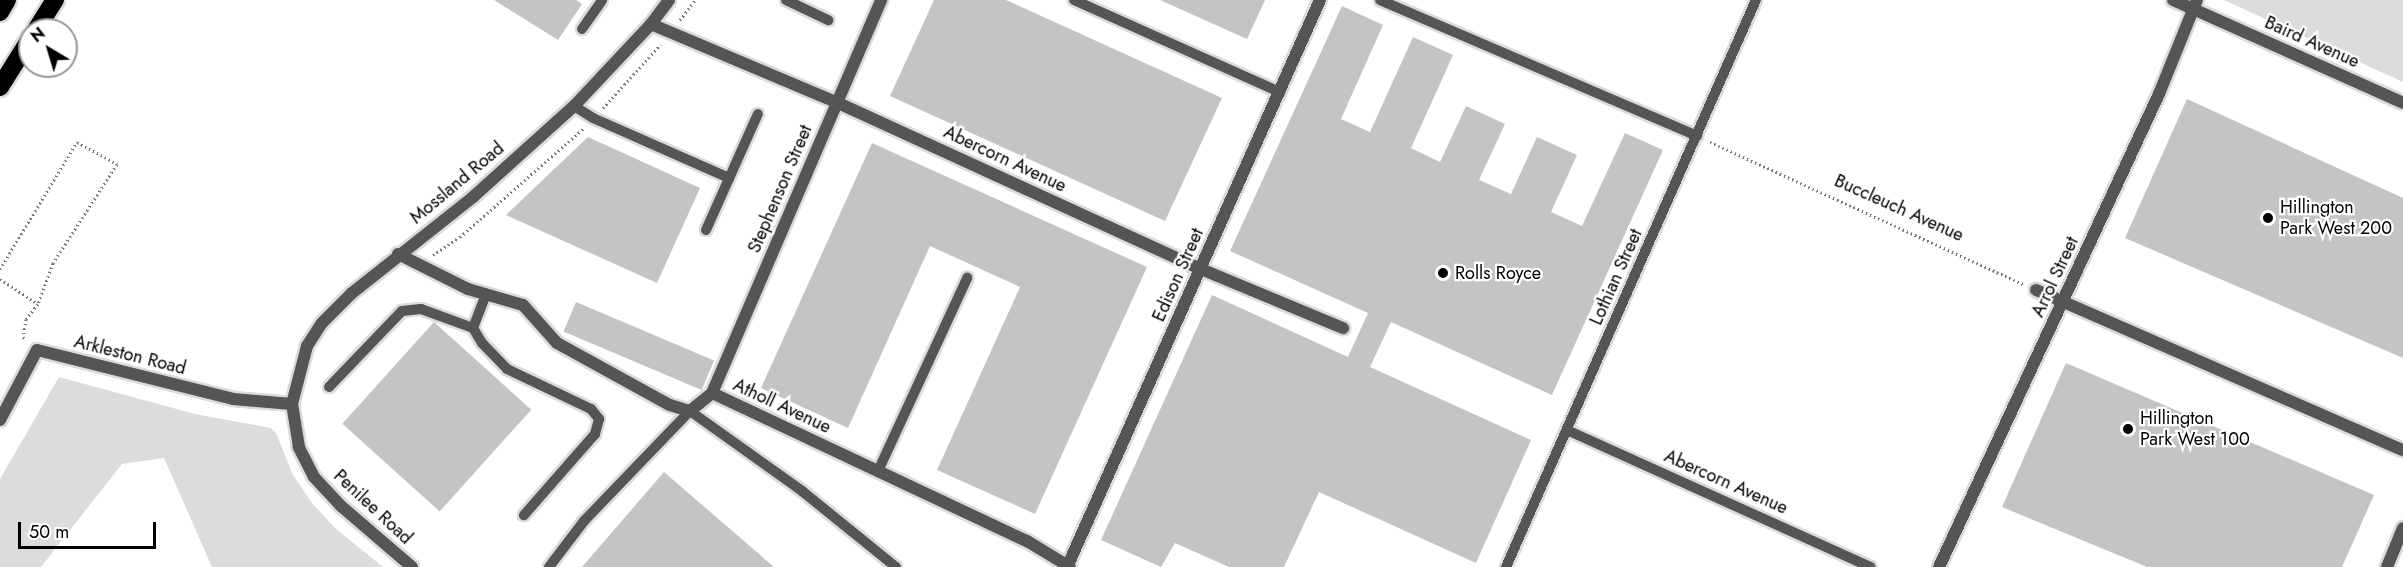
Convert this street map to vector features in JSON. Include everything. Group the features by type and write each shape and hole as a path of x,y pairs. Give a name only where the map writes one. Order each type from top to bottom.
{"highway":[{"path":"0,12 7,0"},
{"path":"44,18 55,0"},
{"path":"0,87 18,58"}],"street":[{"name":"Mossland Road","path":"292,404 307,346 322,323 398,254 473,197 574,106 651,24 669,0"},
{"name":"Stephenson Street","path":"712,393 881,0"},
{"name":"Edison Street","path":"1069,566 1320,0"},
{"name":"Baird Avenue","path":"2173,0 2195,4 2403,103"},
{"name":"Arrol Street","path":"1938,567 2159,94 2195,4"},
{"name":"Abercorn Avenue","path":"651,24 836,102 1201,269 1343,328"},
{"path":"398,254 468,289 523,305 557,343 670,405 690,411"},
{"path":"2036,290 2403,450"},
{"path":"0,420 38,350"},
{"name":"Arkleston Road","path":"38,350 233,399 292,404"},
{"name":"Atholl Avenue","path":"690,411 712,393 1027,541 1069,566"},
{"name":"Penilee Road","path":"292,404 299,447 314,477 342,506 411,567"},
{"path":"2386,567 2403,528"}],"lane":[{"path":"582,29 602,0"},
{"path":"786,0 828,20"},
{"path":"1074,0 1280,92"},
{"path":"1380,0 1697,136"},
{"name":"Lothian Street","path":"1506,567 1756,0"},
{"path":"574,106 593,118 729,178"},
{"path":"706,230 758,114"},
{"path":"878,471 967,278"},
{"path":"473,328 486,294"},
{"path":"330,387 402,310 421,309 473,328 482,343 507,369 591,409 599,419 595,434 524,515"},
{"path":"549,567 584,521 690,411 802,491 896,567"},
{"name":"Abercorn Avenue","path":"1567,430 1870,567"}],"path":[{"name":"Buccleuch Avenue","path":"1697,136 2036,290"},
{"path":"0,269 77,141 117,164 52,263 38,304 26,319 23,337 38,350"},
{"path":"0,279 38,304"}],"shaded area":[{"path":"2224,0 2403,0 2403,82"},
{"path":"59,377 195,414 271,428 276,433 293,475 312,503 335,528 383,567 212,567 164,458 122,464 41,567 0,567 0,479"}],"building":[{"path":"494,0 576,0 582,4 558,40"},
{"path":"934,0 1006,0 1222,98 1165,221 890,96"},
{"path":"1160,0 1265,0 1247,39"},
{"name":"Rolls Royce","path":"1342,6 1383,25 1341,119 1370,132 1413,37 1453,55 1411,148 1440,162 1466,106 1505,124 1479,180 1511,194 1537,137 1577,155 1551,212 1582,226 1625,133 1663,150 1552,395 1391,322 1370,367 1531,440 1476,563 1319,492 1284,567 1229,567 1175,543 1161,567 1101,540 1212,295 1348,357 1368,313 1230,251"},
{"name":"Hillington Park West 200","path":"2187,99 2403,198 2403,358 2125,238"},
{"path":"588,137 700,188 657,283 506,215"},
{"path":"872,143 1147,267 1035,514 937,470 1020,287 930,246 848,428 761,388"},
{"path":"576,302 714,361 702,390 563,331"},
{"path":"434,322 531,410 440,511 342,424"},
{"name":"Hillington Park West 100","path":"2066,363 2374,495 2342,567 2147,567 2002,507"},
{"path":"664,472 774,567 582,567"}],"place":[{"name":"Hillington Park West 200","path":"2268,218"},
{"name":"Rolls Royce","path":"1443,273"},
{"name":"Hillington Park West 100","path":"2128,429"}]}
